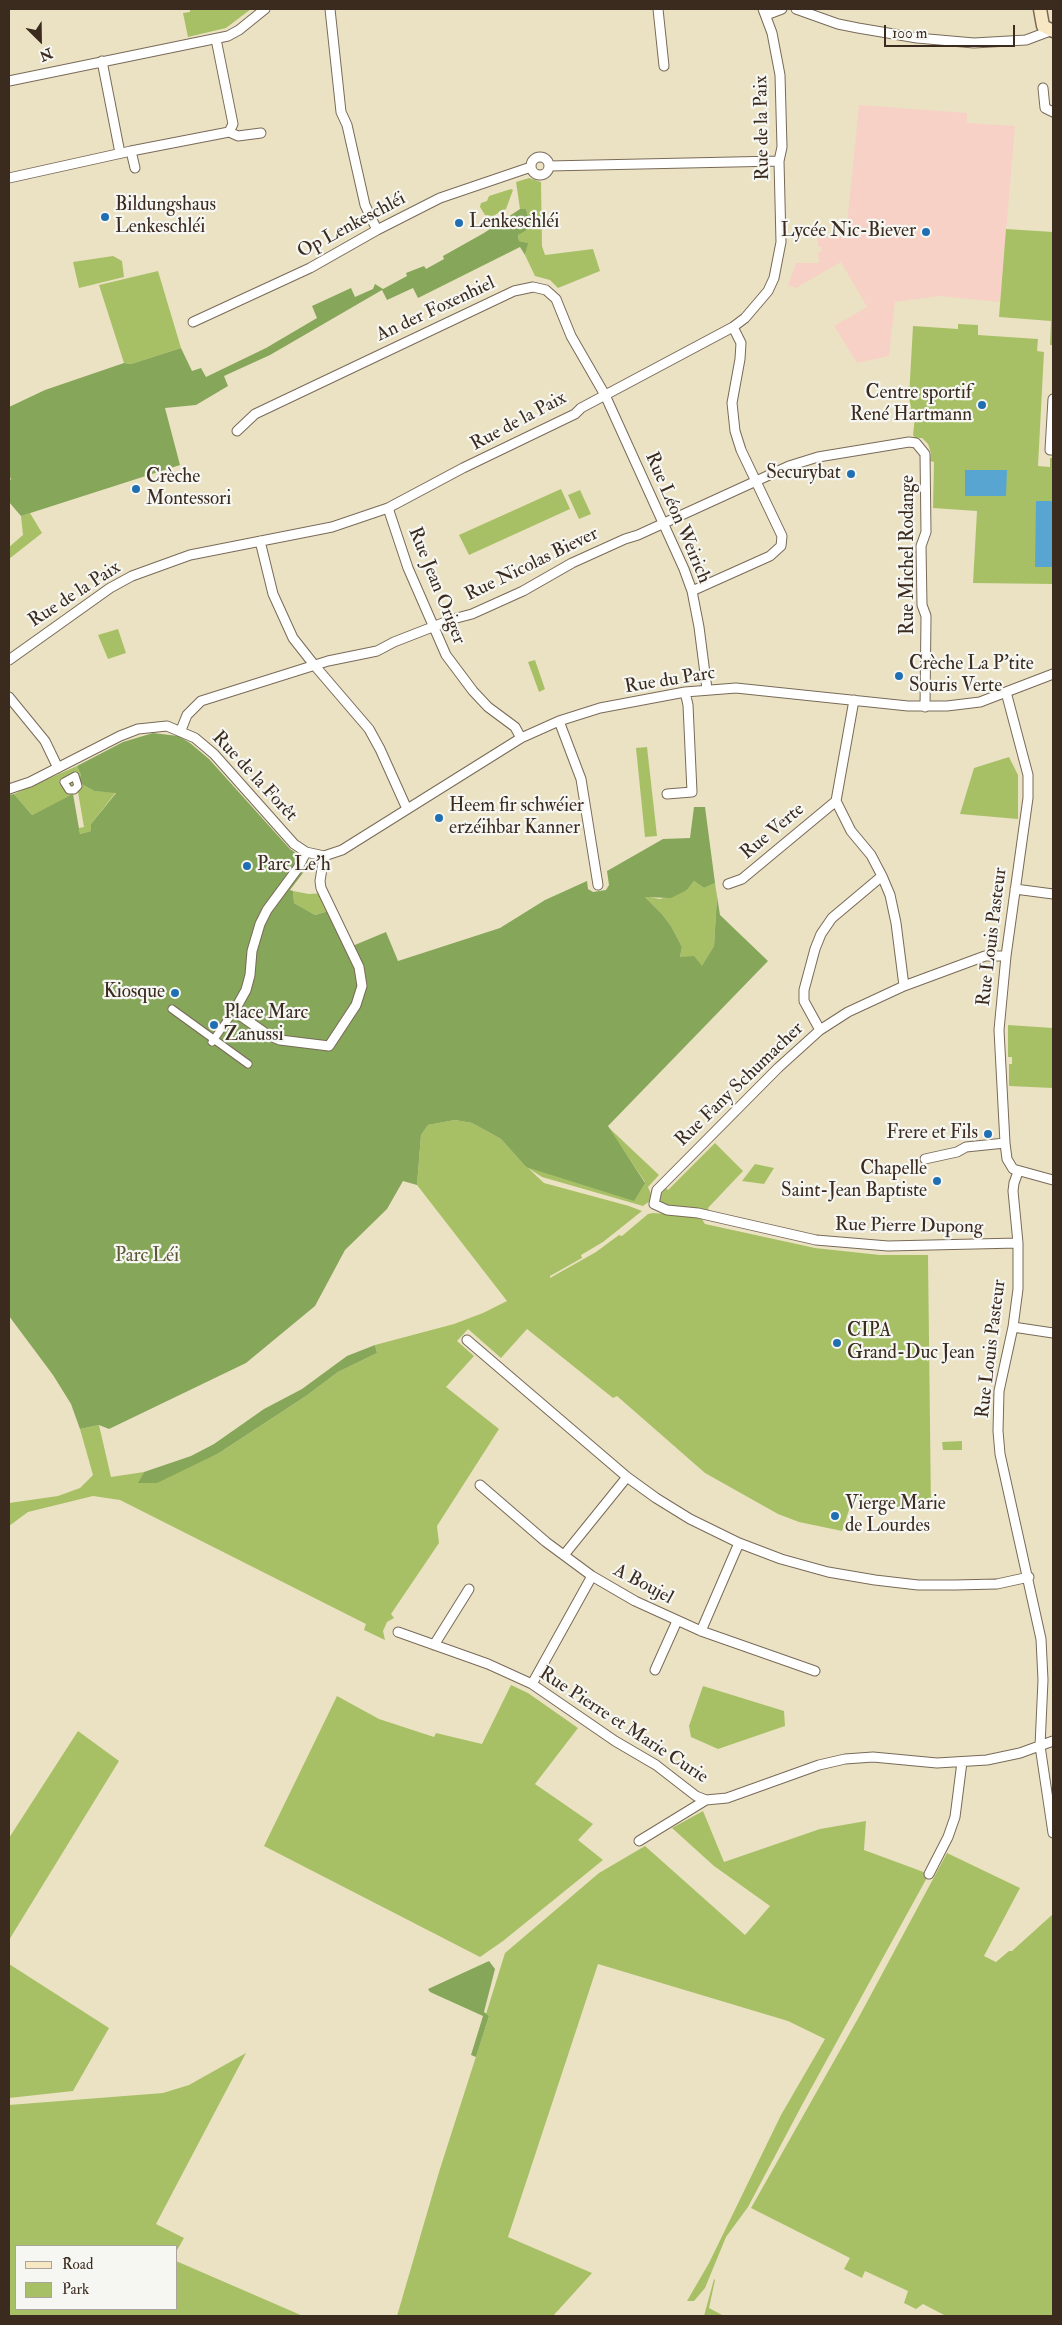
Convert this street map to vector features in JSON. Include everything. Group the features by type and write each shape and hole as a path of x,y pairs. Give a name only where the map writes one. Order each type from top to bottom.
{"main road":[{"path":"1040,9 1043,26 1052,31"}],"street":[{"path":"9,81 216,39 239,30 265,9"},
{"path":"330,9 341,112 347,125 365,205 377,230"},
{"path":"658,9 664,66"},
{"path":"764,12 782,9"},
{"path":"796,9 838,24 858,28 918,38 974,43 1026,40 1052,31"},
{"name":"Rue de la Paix","path":"9,660 110,588 132,576 190,555 332,527 388,508 463,468 540,432 733,327 754,308 768,291 778,263 781,242 779,161 782,146 780,75 774,42 764,12"},
{"path":"216,39 233,124 229,132"},
{"path":"102,61 120,153"},
{"path":"1043,88 1045,108 1053,112"},
{"path":"9,178 120,153 229,132 238,136 261,133"},
{"path":"131,151 135,168"},
{"name":"Op Lenkeschléi","path":"540,157 546,159 549,166 548,172 540,176 535,174 531,167 532,162 540,157"},
{"name":"Op Lenkeschléi","path":"549,166 779,161"},
{"name":"Op Lenkeschléi","path":"193,322 310,268 377,230 440,198 531,167"},
{"name":"An der Foxenhiel","path":"237,431 255,414 524,288 533,287 546,290 556,299 571,336 605,395"},
{"path":"692,591 770,556 777,552 781,546 782,536 755,481 735,432 732,403 741,343 733,327"},
{"name":"Rue Léon Weirich","path":"605,395 664,523 692,591 707,689"},
{"path":"1052,450 1053,399"},
{"name":"Rue Nicolas Biever","path":"181,730 187,715 201,701 328,661 376,651 453,618 472,614 514,595 572,563 755,481 818,457 909,442"},
{"name":"Rue Michel Rodange","path":"909,442 916,443 922,447 925,454 926,532 921,546 922,605 926,616 925,707"},
{"name":"Rue Jean Origer","path":"388,508 408,568 432,628 446,655 458,673 488,707 515,727 521,738"},
{"path":"260,541 273,594 294,638 315,666 369,729 380,748 407,809"},
{"name":"Rue du Parc","path":"324,856 342,850 521,738 559,721 600,708 685,692 736,688 925,707 972,704 1053,674"},
{"path":"667,794 692,792 688,705 685,692"},
{"name":"Rue Louis Pasteur","path":"1006,692 1028,776 1028,798 1014,889 999,1030 1005,1143 1009,1164 1018,1172 1013,1191 1018,1243 1018,1289 1013,1328 999,1391 998,1431 1000,1454 1042,1639 1043,1680 1040,1746 1053,1833"},
{"path":"9,697 45,741 58,768"},
{"path":"854,700 836,801 852,831 871,855 882,876 893,907 904,986"},
{"path":"559,721 581,779 598,885"},
{"name":"Rue de la Forêt","path":"9,789 30,782 138,729 167,726 181,730 195,738 214,754 294,844 306,852 324,856"},
{"name":"Rue Verte","path":"728,884 742,879 836,801"},
{"path":"306,852 260,924 252,951 250,976 246,990 236,1008 238,1014 268,1035 280,1040 329,1046 356,1005 362,986 359,967 321,888 320,881 324,856"},
{"path":"820,1030 804,1001 804,990 821,934 832,918 882,876"},
{"path":"1014,889 1053,894"},
{"name":"Rue Fany Schumacher","path":"654,1204 657,1190 778,1068 820,1030 848,1012 904,986 985,956 1006,956"},
{"path":"172,1009 213,1041 248,1064"},
{"path":"213,1041 229,1018"},
{"path":"925,1159 957,1152 966,1147 1005,1143"},
{"path":"1018,1172 1053,1180"},
{"name":"Rue Pierre Dupong","path":"654,1204 667,1210 698,1213 730,1222 825,1241 888,1246 1018,1243"},
{"path":"1013,1328 1053,1333"},
{"path":"468,1340 627,1477 690,1519 739,1543 781,1559 828,1572 875,1580 918,1585 955,1585 997,1584 1029,1577"},
{"path":"564,1555 627,1477"},
{"name":"A Boujel","path":"480,1485 592,1576 635,1601 701,1631 815,1671"},
{"path":"701,1631 739,1543"},
{"path":"532,1684 592,1576"},
{"path":"434,1645 469,1589"},
{"path":"655,1670 677,1621"},
{"name":"Rue Pierre et Marie Curie","path":"398,1632 488,1664 532,1684 615,1741 656,1765 691,1792 706,1800 727,1798 819,1765 845,1759 873,1757 910,1762 987,1760 1053,1741"},
{"path":"930,1874 956,1818 962,1762"},
{"path":"639,1841 706,1800"}],"shaded area":[{"name":"Lycée Nic-Biever","path":"859,105 967,113 967,123 1015,126 1000,302 939,296 895,302 889,356 857,363 834,326 867,307 841,262 796,288 788,285 796,263 819,263 818,252 822,251 821,247 818,247 817,236 846,234"}],"green space":[{"path":"190,9 251,9 226,28 188,37 183,13 190,12"},
{"path":"529,178 541,182 542,246 545,255 593,249 600,271 558,288 550,280 535,276 525,255 527,243 519,241 518,235 533,221 528,216 526,209 520,209 516,182"},
{"path":"513,190 506,209 493,216 485,215 480,207 481,203 487,201 489,196"},
{"path":"520,209 526,209 528,216 535,225 518,235 519,241 528,243 525,255 520,247 418,298 413,288 387,300 382,290 270,355 224,376 228,386 196,405 165,408 180,465 21,516 9,502 9,481 11,479 9,476 9,407 45,390 124,363 131,364 181,348 192,371 201,368 206,377 266,348 317,318 312,306 351,288 355,297 373,289 375,284 383,289 407,276 406,273 424,266 426,269 444,259 443,256 484,233"},
{"path":"1006,229 1053,232 1053,345 1050,345 1051,321 999,317"},
{"path":"113,256 122,261 124,277 79,288 73,262"},
{"path":"158,271 181,348 131,364 124,363 99,285"},
{"path":"958,324 978,325 978,335 1038,339 1037,351 1044,352 1038,466 1050,467 1050,458 1053,458 1053,584 973,583 977,511 933,508 934,462 930,461 931,453 928,444 922,438 915,438 913,435 915,416 931,417 932,415 912,414 909,397 913,326 958,329"},
{"path":"561,489 570,509 469,555 459,535"},
{"path":"580,490 591,514 579,519 568,495"},
{"path":"30,513 42,533 9,559 9,547 23,535 21,516"},
{"path":"118,629 126,653 108,659 98,635"},
{"path":"535,660 545,689 539,692 528,662"},
{"name":"Parc Léi","path":"153,733 178,736 190,743 209,759 290,849 313,864 306,869 290,890 293,891 294,903 315,915 332,910 350,947 386,932 398,961 500,928 545,900 587,881 588,889 593,892 606,890 609,885 607,871 663,839 690,838 694,807 705,807 715,883 704,888 694,881 687,890 671,898 645,897 671,926 682,947 680,957 694,956 702,966 714,946 717,896 720,915 768,961 608,1126 645,1183 634,1201 526,1167 501,1139 472,1123 455,1120 428,1125 421,1135 417,1185 403,1181 387,1209 345,1250 315,1306 246,1363 109,1429 99,1425 80,1429 71,1404 53,1375 9,1316 9,795 14,794 32,815 73,794 80,834 91,831 91,824 116,793 94,791 78,782 81,775 77,766 123,742"},
{"path":"647,747 657,836 645,837 636,748"},
{"path":"1009,757 1018,775 1018,819 960,814 974,768"},
{"path":"77,766 81,775 78,782 94,791 116,792 91,824 91,831 80,834 79,828 84,827 78,792 32,815 14,794"},
{"path":"694,881 704,888 715,883 717,896 714,946 702,967 680,957 682,947 671,926 644,896 660,899 687,890"},
{"path":"293,891 309,894 324,893 332,910 315,915 294,903"},
{"path":"1008,1025 1053,1028 1053,1088 1009,1086 1009,1064 1012,1064 1012,1057 1008,1057"},
{"path":"455,1120 472,1123 501,1139 526,1167 645,1182 607,1126 659,1175 648,1187 651,1194 650,1201 643,1206 542,1177 528,1168 544,1183 642,1211 603,1242 581,1255 582,1258 550,1276 550,1278 596,1252 619,1235 622,1236 648,1214 653,1213 700,1216 705,1224 815,1248 880,1255 928,1255 931,1509 871,1504 853,1498 842,1531 799,1522 778,1514 705,1473 617,1396 613,1398 527,1329 501,1358 468,1329 457,1341 474,1356 446,1387 499,1429 437,1526 439,1543 391,1614 394,1618 387,1622 383,1631 385,1640 364,1630 366,1624 120,1500 93,1496 28,1512 9,1526 9,1503 58,1496 80,1488 93,1475 80,1429 99,1425 111,1477 144,1472 139,1482 219,1453 306,1396 338,1372 377,1353 375,1345 454,1324 507,1301 417,1185 421,1135 428,1125"},
{"path":"715,1143 743,1171 708,1208 709,1210 665,1206 660,1201 661,1194 666,1188 668,1190"},
{"path":"755,1164 774,1168 764,1184 742,1181"},
{"path":"375,1345 377,1353 338,1372 306,1396 219,1453 157,1483 138,1483 144,1472 191,1456 214,1444 264,1409 302,1389 347,1356"},
{"path":"962,1441 962,1450 943,1450 942,1442"},
{"path":"511,1685 528,1693 578,1728 535,1784 593,1824 578,1840 603,1860 503,1941 480,1957 264,1846 337,1696 379,1719 434,1737 436,1733 482,1744"},
{"path":"703,1686 784,1711 785,1726 718,1749 691,1737 689,1726"},
{"path":"78,1731 119,1761 9,1940 9,1838"},
{"path":"703,1811 724,1862 820,1829 866,1821 864,1850 929,1874 748,2207 726,2237 705,2288 694,2301 687,2301 709,2263 781,2115 825,2039 788,2021 598,1964 508,2237 592,2273 553,2316 397,2316 439,2172 489,2016 486,2014 505,1953 599,1873 645,1846 745,1935 770,1906 714,1866 672,1828"},
{"path":"947,1853 1020,1888 984,1956 996,1962 1009,1951 1012,1951 1053,1914 1053,2316 946,2316 923,2304 916,2309 904,2303 908,2291 865,2271 862,2278 844,2269 850,2258 751,2208 860,2015"},
{"path":"489,1961 495,1969 484,2012 489,2016 476,2057 471,2055 483,2016 430,1992 428,1989"},
{"path":"9,1964 109,2028 73,2091 9,2098"},
{"path":"246,2053 156,2224 184,2238 178,2248 178,2245 15,2245 15,2310 178,2310 178,2262 303,2316 9,2316 9,2105 163,2093 189,2085"},
{"path":"714,2279 709,2308 724,2316 704,2316"}],"water":[{"path":"965,470 1007,470 1006,496 965,496"},
{"path":"1036,501 1053,501 1053,567 1035,567"}],"place":[{"name":"Bildungshaus Lenkeschléi","path":"105,217"},
{"name":"Lenkeschléi","path":"459,223"},
{"name":"Lycée Nic-Biever","path":"926,232"},
{"name":"Centre sportif René Hartmann","path":"982,405"},
{"name":"Securybat","path":"851,474"},
{"name":"Crèche Montessori","path":"136,489"},
{"name":"Crèche La P'tite Souris Verte","path":"899,676"},
{"name":"Heem fir schwéier erzéihbar Kanner","path":"439,818"},
{"name":"Parc Le'h","path":"247,866"},
{"name":"Kiosque","path":"175,993"},
{"name":"Place Marc Zanussi","path":"214,1025"},
{"name":"Frere et Fils","path":"988,1134"},
{"name":"Chapelle Saint-Jean Baptiste","path":"937,1181"},
{"name":"CIPA Grand-Duc Jean","path":"837,1343"},
{"name":"Vierge Marie de Lourdes","path":"835,1516"}]}
